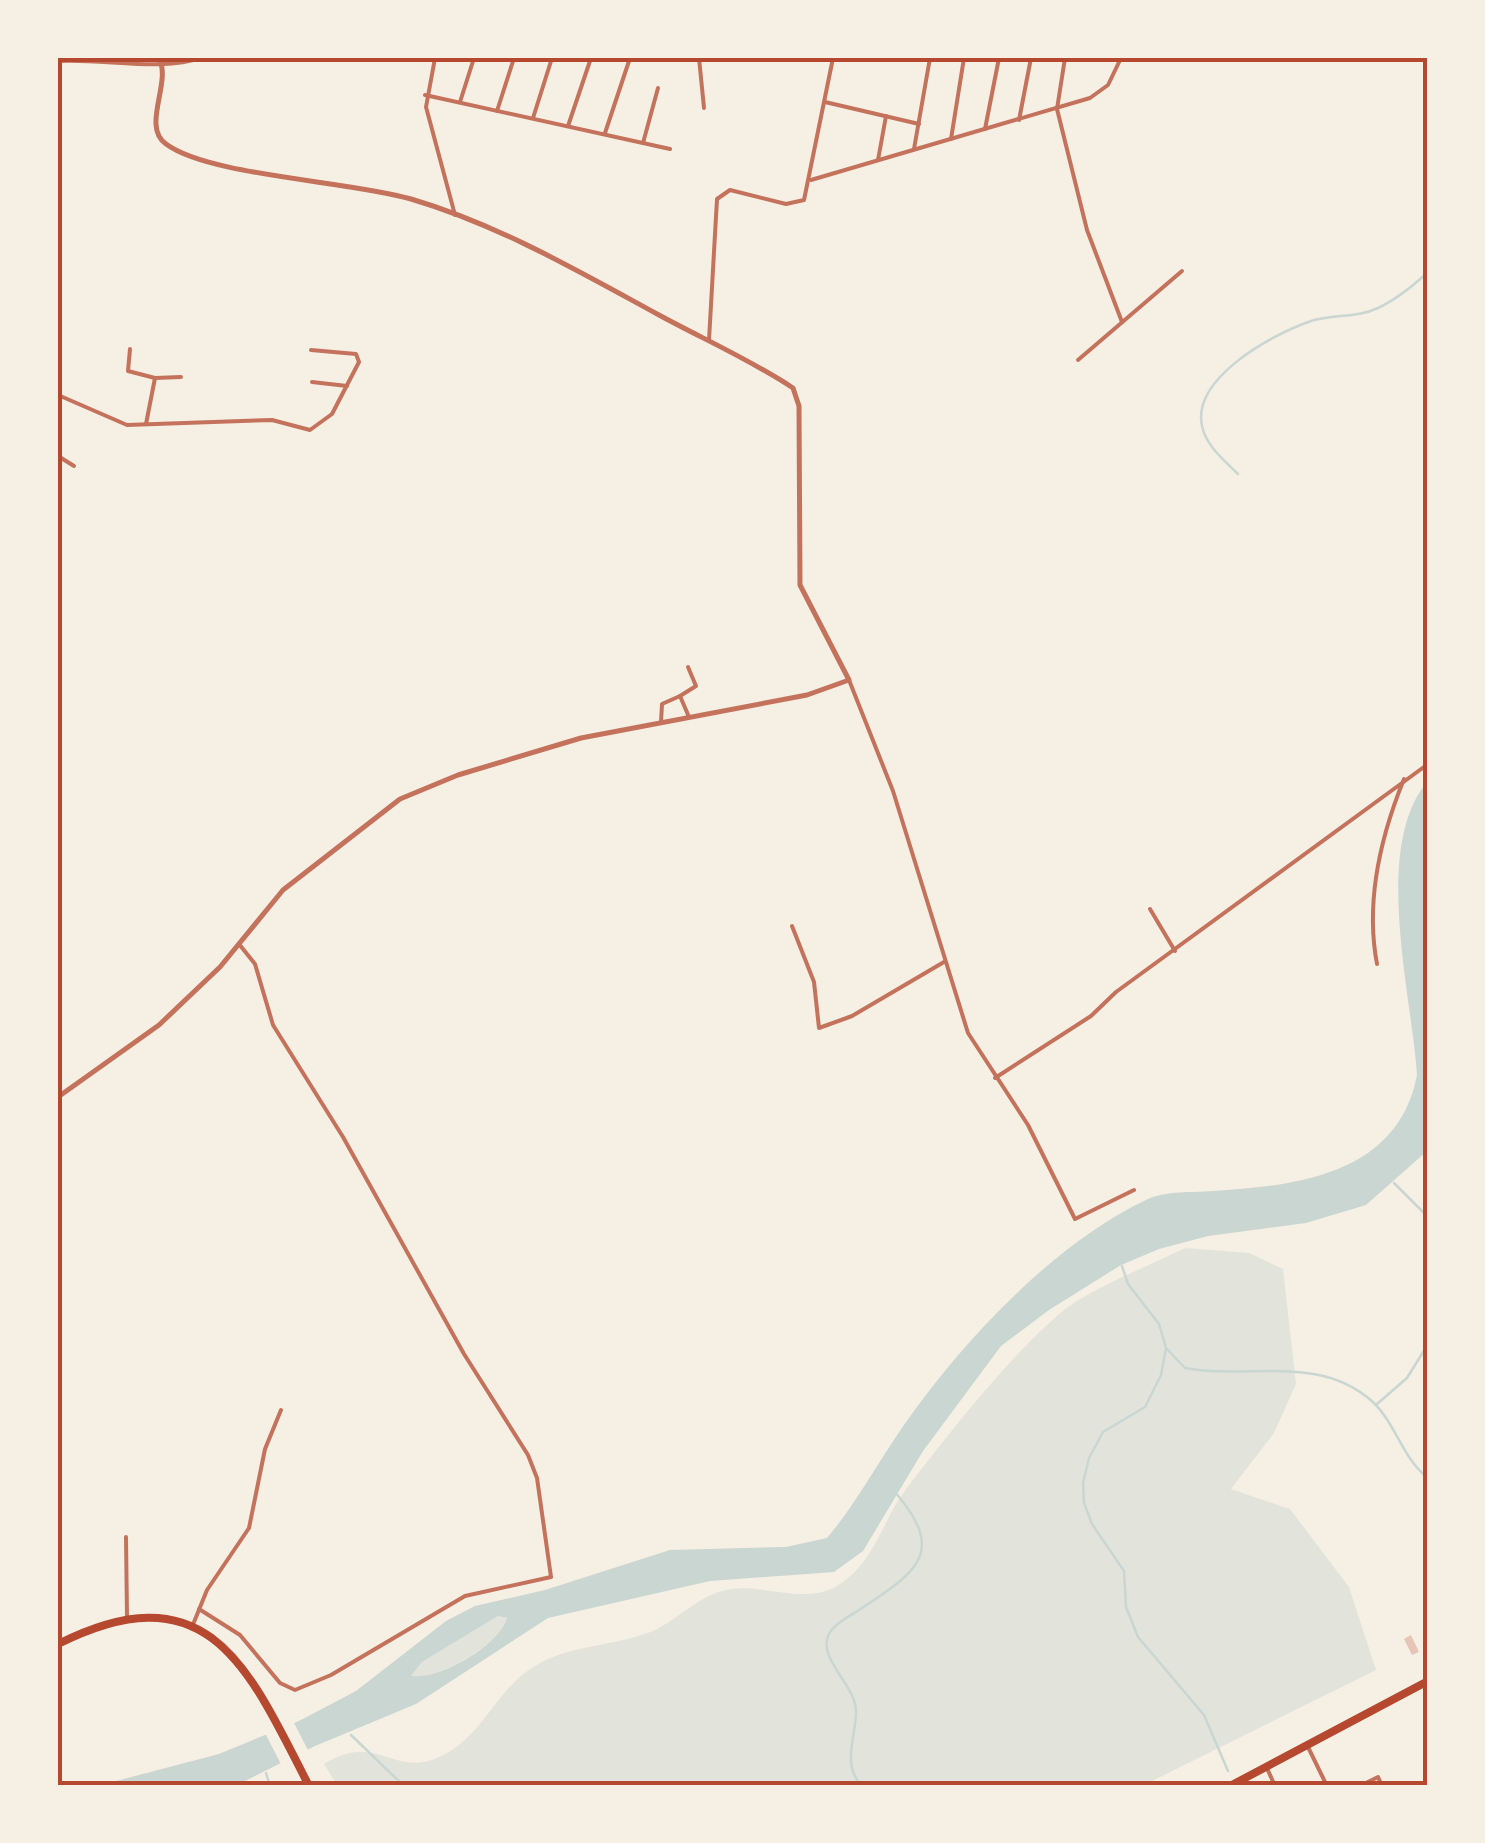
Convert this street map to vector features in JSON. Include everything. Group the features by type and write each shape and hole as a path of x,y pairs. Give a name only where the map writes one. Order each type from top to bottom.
{"highway":[{"path":"58,1644 127,1618 164,1619 192,1626 239,1660 310,1786"},
{"path":"1230,1786 1428,1681"}],"street":[{"path":"58,61 114,58 181,66 200,58"},
{"path":"158,58 162,65 156,124 159,137 170,146 237,168 410,198 518,238 796,392 800,585 849,680 894,792 968,1033 1028,1125 1074,1219 1134,1190"},
{"path":"434,58 425,96 454,215"},
{"path":"460,102 474,58"},
{"path":"497,110 514,58"},
{"path":"532,118 552,58"},
{"path":"568,126 591,58"},
{"path":"605,134 630,58"},
{"path":"699,58 704,108"},
{"path":"708,342 720,195 730,190 793,204 808,195 832,58"},
{"path":"914,149 930,58"},
{"path":"951,139 964,58"},
{"path":"985,130 999,58"},
{"path":"1018,120 1031,58"},
{"path":"1066,58 1057,109 1086,230 1122,322"},
{"path":"811,180 1057,109 1101,92 1114,78 1122,58"},
{"path":"1130,58 1144,60"},
{"path":"642,142 658,88"},
{"path":"425,96 670,149"},
{"path":"825,102 918,124"},
{"path":"878,160 886,116"},
{"path":"1078,360 1182,270"},
{"path":"130,349 128,371 155,378 180,377"},
{"path":"58,395 114,421 146,424 272,420 310,430 332,414 359,362 356,354 311,350"},
{"path":"146,424 155,378"},
{"path":"312,382 347,386"},
{"path":"58,456 74,466"},
{"path":"661,722 662,704 696,686 688,666"},
{"path":"58,1097 160,1025 239,944 282,890 400,799 458,775 581,738 808,695 849,680"},
{"path":"680,696 689,717"},
{"path":"995,1078 1091,1016 1110,996 1428,764"},
{"path":"1377,964 1372,939 1374,885 1382,842 1404,779"},
{"path":"1150,908 1175,951"},
{"path":"792,926 814,982 819,1028 852,1016 944,962"},
{"path":"199,1609 240,1634 280,1684 295,1690 331,1675 465,1596 550,1577 539,1489 528,1456 464,1354 344,1136 272,1025 255,964 239,944"},
{"path":"192,1626 250,1528 265,1449 281,1410"},
{"path":"126,1537 127,1618"},
{"path":"1307,1745 1327,1786"},
{"path":"1266,1766 1275,1786"},
{"path":"1360,1786 1378,1777 1382,1786"}],"shaded area":[{"path":"1427,782 1427,1151 1366,1205 1306,1223 1208,1236 1159,1249 1121,1265 1049,1310 1001,1346 923,1451 863,1551 834,1572 710,1581 548,1618 416,1704 315,1746 237,1785 97,1786 219,1754 299,1721 356,1691 446,1621 475,1606 545,1590 670,1550 786,1547 827,1538 953,1361 1012,1298 1077,1242 1154,1197 1278,1185 1340,1168 1367,1154 1389,1134 1406,1108 1417,1075 1403,965 1398,883 1411,810","holes":["498,1616 507,1618 493,1639 466,1659 437,1673 411,1676 422,1662"]},
{"path":"1185,1248 1249,1253 1283,1269 1296,1384 1274,1433 1231,1489 1290,1509 1349,1587 1376,1670 1144,1785 337,1785 324,1764 358,1752 408,1762 437,1758 466,1739 509,1688 535,1666 564,1653 657,1629 713,1594 752,1589 812,1594 840,1584 861,1565 896,1504 939,1447 1038,1333 1084,1297"},
{"path":"498,1616 507,1618 480,1650 437,1672 410,1677 422,1662"}],"pier":[{"path":"292,1719 310,1754 284,1770 264,1731"}],"building":[{"path":"1411,1635 1419,1652 1412,1655 1404,1639"}],"waterway":[{"path":"1238,474 1214,450 1204,433 1201,414 1207,395 1219,378 1275,337 1311,321 1378,308 1428,272"},
{"path":"1394,1183 1428,1217"},
{"path":"1122,1266 1128,1284 1159,1324 1166,1348 1161,1375 1145,1407 1103,1432 1089,1458 1083,1483 1084,1503 1092,1524 1124,1571 1126,1607 1138,1637 1204,1715 1228,1771"},
{"path":"1377,1404 1407,1378 1428,1344"},
{"path":"1167,1349 1185,1368 1307,1373 1352,1387 1381,1411 1412,1461 1428,1478"},
{"path":"862,1786 851,1760 855,1702 826,1643 835,1626 896,1584 918,1560 922,1547 920,1531 895,1492"},
{"path":"351,1735 404,1786"},
{"path":"266,1773 270,1786"}]}
